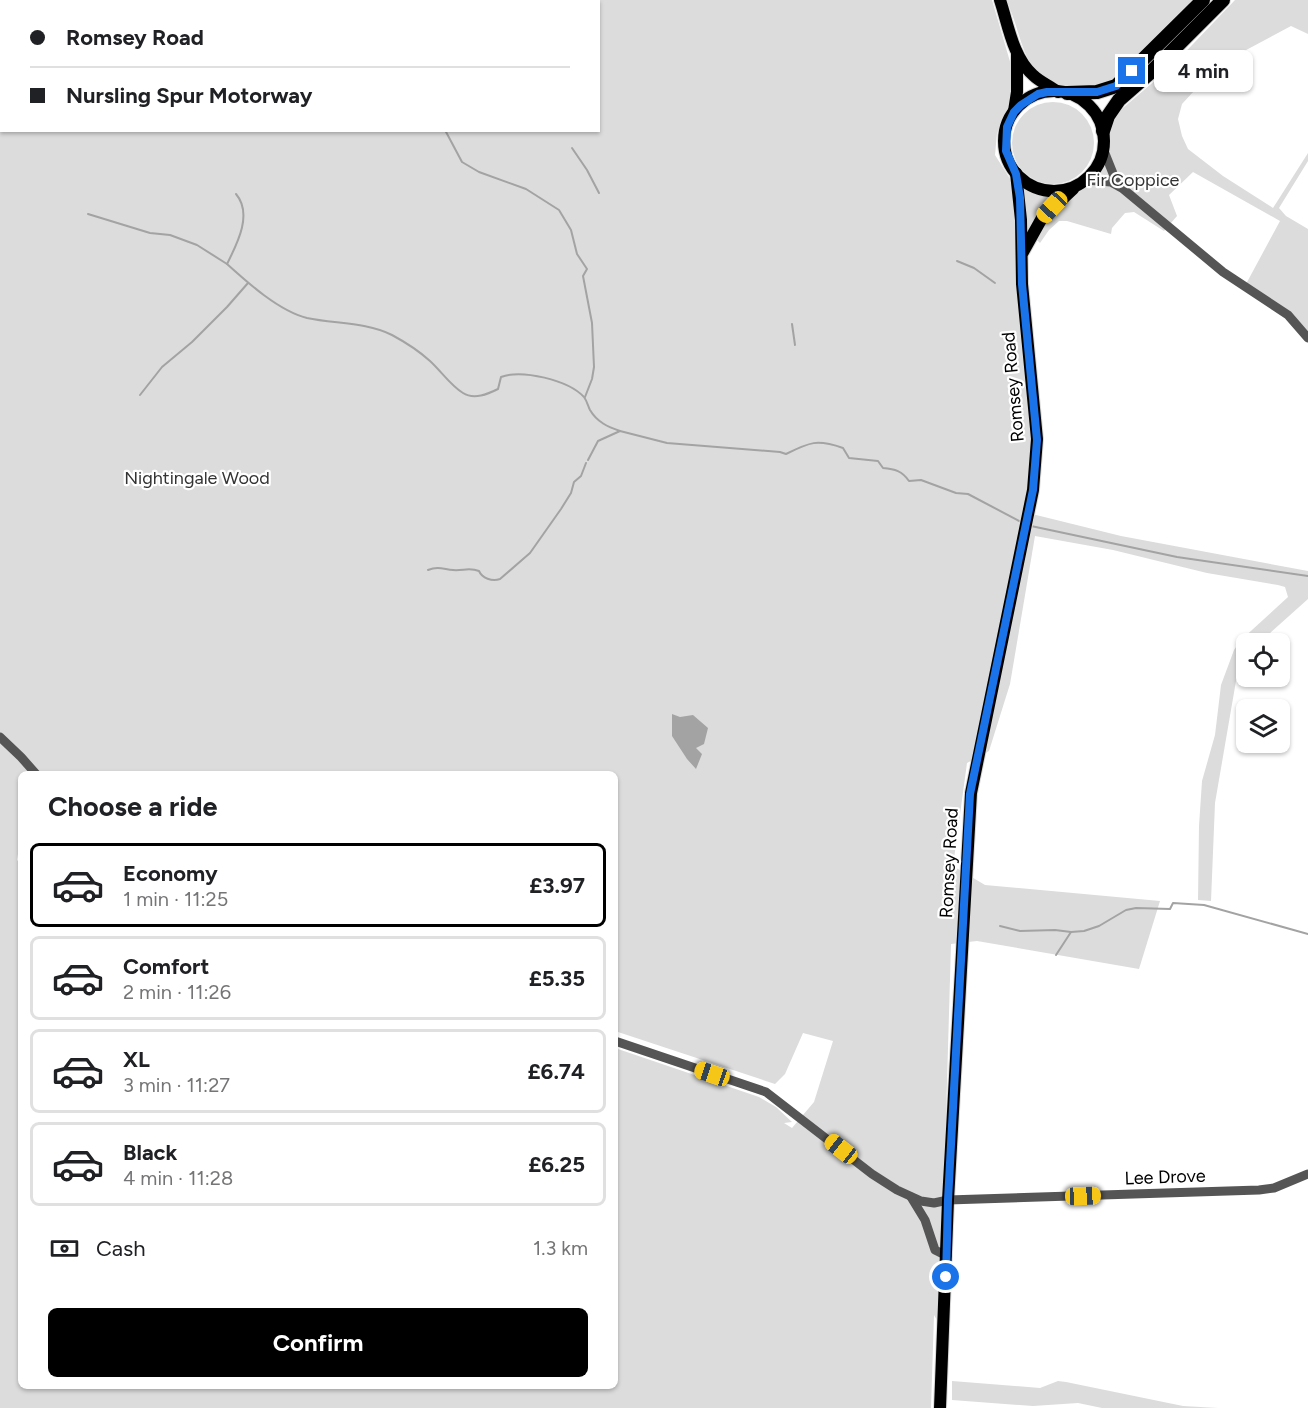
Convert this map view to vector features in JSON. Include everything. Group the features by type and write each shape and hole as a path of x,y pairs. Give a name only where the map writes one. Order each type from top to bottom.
{"highway":[{"path":"1063,92 1097,92 1116,86 1203,0"},
{"path":"1103,131 1116,103 1151,72 1223,0"}],"main road":[{"path":"1000,0 1016,50 1018,75 1014,112 1007,127 1005,143 1008,159 1016,174 1040,189 1058,191 1081,183 1097,167 1104,151 1103,131 1096,114 1076,96 1063,92 1032,75 1016,50"},
{"path":"1014,112 1038,94 1063,92"},
{"name":"Romsey Road","path":"940,1408 948,1200 970,794 1033,490 1037,440 1022,284 1022,220 1016,174"},
{"name":"Romsey Road","path":"1022,255 1042,218 1081,183"}],"street":[{"path":"1104,151 1114,176 1122,188"},
{"path":"1081,183 1110,182 1122,188 1232,279 1288,315 1308,338"},
{"path":"0,737 33,771"},
{"path":"618,1042 766,1092 872,1174 911,1197 924,1220 935,1250 947,1256"},
{"name":"Lee Drove","path":"911,1197 934,1203 948,1200 1259,1190 1274,1188 1308,1174"}],"green space":[{"name":"Nightingale Wood","path":"600,0 992,0 1011,65 1013,86 1008,111 997,133 995,155 1012,182 1015,202 1031,411 1032,457 1024,512 1121,536 1308,571 1308,599 1270,633 1249,633 1288,597 1285,587 1207,573 1113,550 1035,536 1010,684 989,751 967,763 953,866 985,885 1160,901 1139,969 977,941 951,944 940,1325 934,1315 931,1408 0,1408 0,132 600,132"},
{"path":"1006,0 1195,0 1111,83 1078,88 1057,85 1038,73 1027,57"},
{"name":"Fir Coppice","path":"1235,0 1308,0 1308,34 1291,26 1218,65 1182,104 1178,119 1188,149 1223,176 1273,208 1308,153 1308,161 1279,208 1286,216 1308,229 1308,333 1246,284 1280,221 1193,172 1169,195 1177,216 1164,231 1134,212 1125,213 1112,228 1111,234 1067,221 1059,221 1040,243 1034,237 1053,211 1089,185 1102,170 1108,154 1109,137 1116,114 1172,66"},
{"path":"1045,102 1061,102 1076,109 1087,120 1094,135 1091,159 1082,172 1061,184 1045,184 1030,177 1019,166 1012,151 1012,135 1019,120 1030,109"},
{"path":"1023,183 1040,193 1060,195 1027,234"},
{"path":"1236,647 1236,681 1215,803 1211,901 1198,900 1199,826 1202,781 1215,735 1221,685"},
{"path":"952,1381 1040,1388 1058,1381 1183,1406 1218,1408 1102,1408 1078,1403 1033,1406 952,1400"}],"shaded area":[{"path":"672,714 680,717 693,715 708,728 704,744 696,748 702,754 696,769 672,736"}],"waterway":[{"path":"446,132 462,162 479,172 526,189 559,210 571,230 577,254 587,269 583,276 592,323 594,367 585,397"},
{"path":"572,148 599,193"},
{"path":"88,214 150,233 170,235 197,245 227,264 242,229 243,211 236,194"},
{"path":"957,261 974,268 995,283"},
{"path":"227,264 264,296 296,314 307,318 372,328 392,335 421,354 454,386 467,395 481,396 498,389 501,377 532,375 556,381 577,391 584,397 590,410 599,421 620,431"},
{"path":"140,395 162,367 192,342 248,283"},
{"path":"792,324 795,345"},
{"path":"588,460 598,441 620,431 667,443 786,454 808,444 826,443 843,448 849,458 878,461 883,468 898,471 909,481 921,480 956,493 968,494 1023,523"},
{"path":"428,570 472,569 479,571 488,579 500,579 530,553 571,493 574,482 581,476 586,463"},
{"path":"1031,526 1177,557 1308,576"},
{"path":"1000,926 1020,931 1084,931 1099,926 1126,910 1170,909 1173,903 1204,905 1308,934"},
{"path":"1056,955 1071,932"}],"route":[{"path":"946,1277 948,1200 970,794 1033,490 1037,440 1022,284 1020,198 1016,174 1006,151 1005,135 1014,112 1038,94 1047,92 1086,94 1107,90 1116,86 1132,71"}]}
